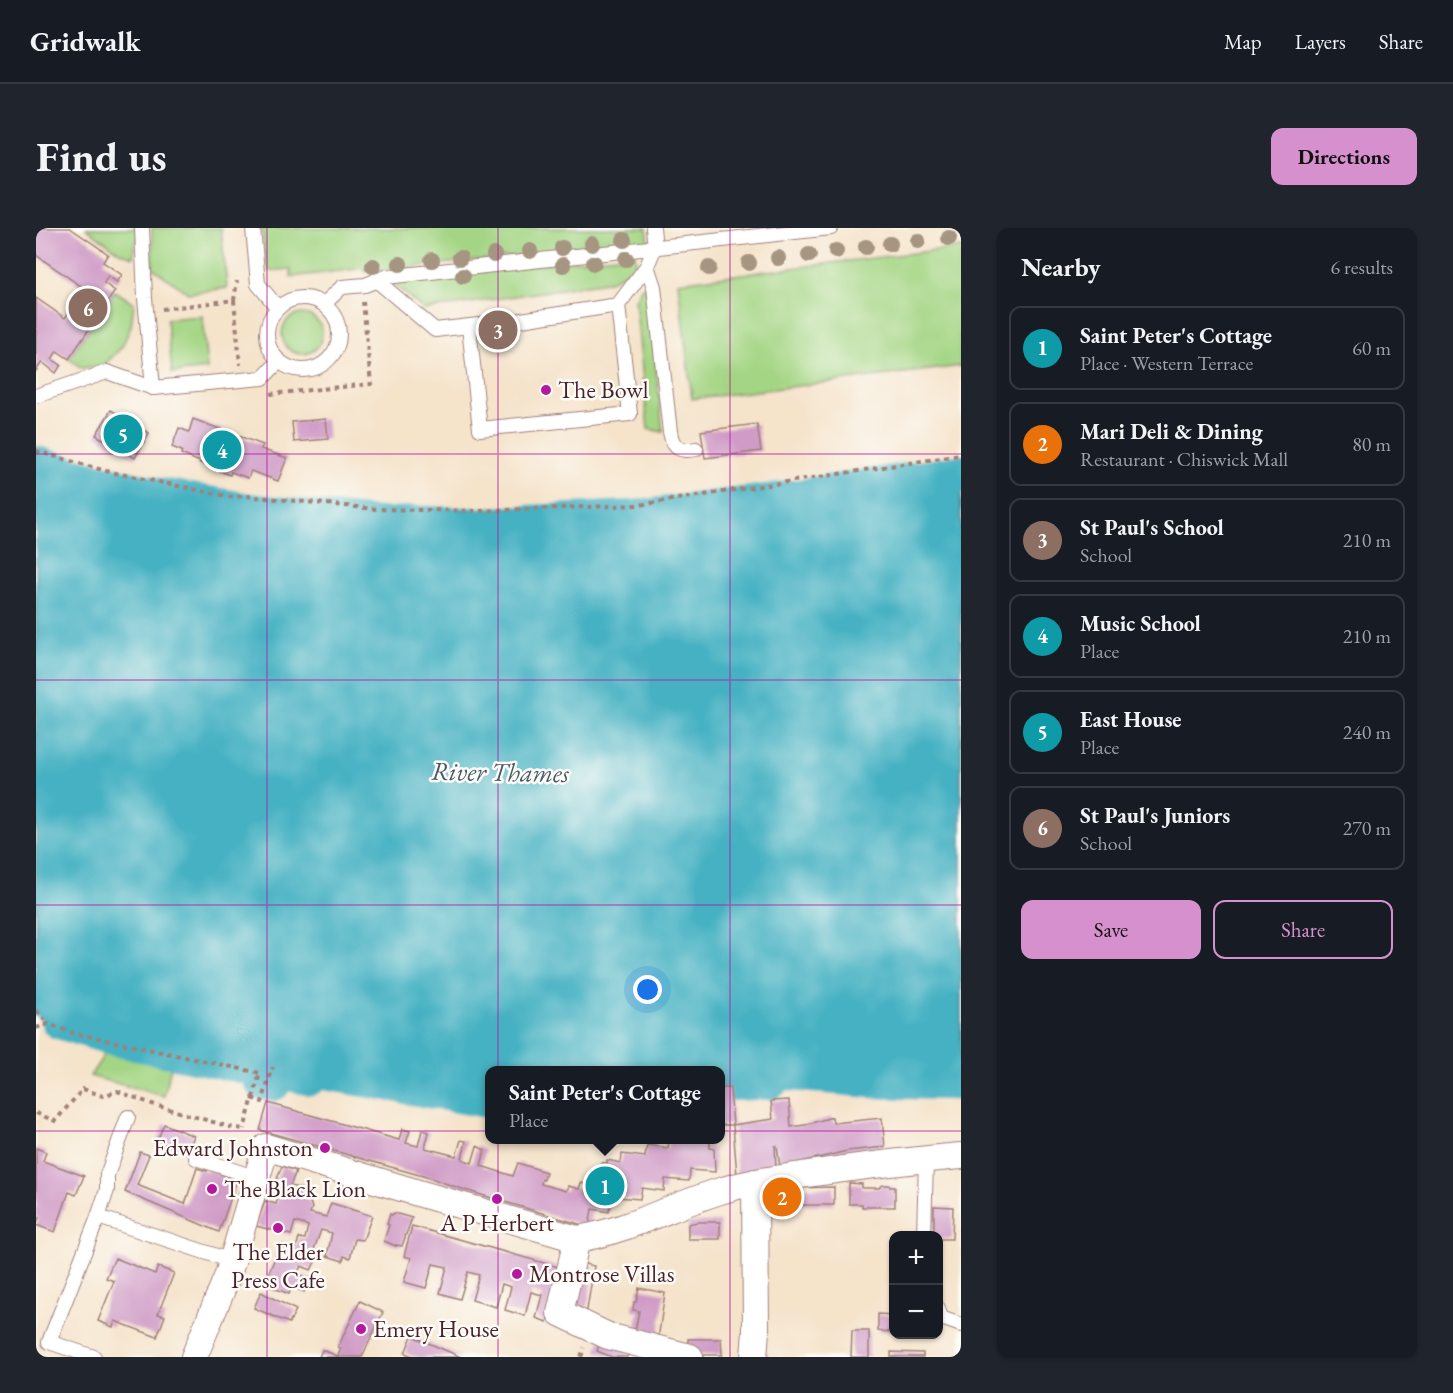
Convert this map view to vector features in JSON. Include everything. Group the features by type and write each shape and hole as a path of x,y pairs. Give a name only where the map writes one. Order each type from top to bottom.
{"street":[{"path":"194,1357 228,1275 266,1147 576,1239 622,1228 719,1191 755,1182 843,1169 961,1156"},
{"path":"754,1357 756,1332 755,1182"},
{"path":"576,1239 560,1313 567,1321 608,1336 690,1357"}],"lane":[{"path":"142,228 145,298 153,388"},
{"path":"253,228 258,284 278,308"},
{"path":"469,327 480,429 630,414 618,305 647,266 656,247 653,228"},
{"path":"324,304 342,287 365,285 386,277 831,228"},
{"path":"647,266 654,287 671,438 679,449 685,451 696,449"},
{"path":"376,280 435,330 618,305"},
{"path":"300,298 312,299 324,304 338,323 340,335 338,346 332,357 323,365 312,370 300,371 289,368 279,361 271,352 267,341 267,329 271,317 278,308 288,301 300,298"},
{"path":"36,396 107,372 153,388 263,378 279,361"},
{"path":"94,1357 49,1341 98,1217 107,1190 107,1175 128,1117"},
{"path":"196,1158 257,1178"},
{"path":"924,1231 926,1159"},
{"path":"98,1217 232,1261"},
{"path":"943,1319 961,1325"}],"path":[{"path":"237,281 234,300 242,380"},
{"path":"266,394 371,384 363,303 358,295"},
{"path":"162,309 234,300"},
{"path":"36,451 106,471 231,497 246,496 376,509 478,511 639,505 961,455"},
{"path":"36,1011 48,1024 73,1033 260,1072 244,1129"},
{"path":"36,1028 48,1024"},
{"path":"252,1098 262,1102 273,1067"}],"green space":[{"path":"86,228 137,228 138,240 134,245 134,257 121,253"},
{"path":"152,228 221,228 227,288 188,293 153,268"},
{"path":"262,228 647,228 649,242 365,272 365,268 291,277 291,269 269,271"},
{"path":"961,247 961,366 692,399 678,282"},
{"path":"635,254 636,263 633,267 606,282 424,310 390,281"},
{"path":"642,287 647,287 663,432 648,429 635,300"},
{"path":"115,291 134,303 131,326 122,347 103,366 82,368 69,359"},
{"path":"302,314 316,320 322,334 316,348 302,354 288,348 282,334 288,320"},
{"path":"202,316 207,369 172,373 167,319"},
{"path":"112,1043 173,1058 164,1096 90,1076"}],"water":[{"name":"River Thames","path":"36,465 74,477 158,497 247,512 385,527 421,525 478,527 638,519 770,503 961,474 961,1081 877,1079 772,1070 770,1080 725,1082 725,1066 485,1066 485,1098 315,1069 309,1076 277,1069 272,1082 263,1080 265,1069 111,1036 60,1020 56,1003 36,996"}],"building":[{"path":"36,228 70,228 108,254 103,262 122,275 117,282 108,276 104,283 115,291 69,359 57,351 52,359 61,365 56,373 42,362 36,371 36,298 65,318 85,289 36,255"},
{"path":"111,410 149,433 135,458 96,435"},
{"path":"193,419 263,445 261,449 287,458 278,481 251,471 248,478 231,472 230,475 181,454 182,451 172,447 179,428 189,432"},
{"path":"326,419 328,439 294,442 292,422"},
{"path":"757,424 761,451 705,458 701,431"},
{"path":"725,1088 730,1088 733,1125 725,1125"},
{"path":"789,1100 791,1127 832,1117 833,1123 882,1118 885,1147 847,1151 780,1167 777,1146 775,1146 776,1170 737,1176 733,1125 773,1119 771,1101"},
{"path":"268,1103 399,1140 402,1129 410,1131 406,1143 418,1146 422,1130 429,1132 425,1148 456,1156 461,1140 466,1141 462,1159 472,1163 477,1146 485,1150 481,1166 513,1176 518,1163 546,1172 541,1184 566,1191 568,1186 579,1189 581,1183 597,1187 601,1163 607,1163 607,1160 621,1163 622,1154 645,1157 647,1145 668,1148 668,1144 710,1144 710,1148 714,1149 715,1172 690,1170 689,1181 665,1179 664,1191 642,1188 640,1199 617,1197 618,1187 614,1186 609,1212 592,1209 589,1227 430,1178 260,1130"},
{"path":"164,1124 194,1136 187,1153 157,1141"},
{"path":"36,1148 46,1152 43,1161 84,1176 76,1195 69,1192 55,1232 36,1225 39,1218 36,1217"},
{"name":"The Black Lion","path":"140,1152 149,1155 137,1185 185,1204 197,1168 207,1171 208,1169 237,1180 219,1232 125,1192"},
{"path":"282,1166 296,1171 290,1186 308,1190 306,1199 309,1199 312,1208 310,1213 326,1217 331,1203 372,1216 363,1240 355,1239 350,1258 344,1256 343,1261 327,1256 332,1233 321,1230 313,1252 319,1254 311,1270 301,1266 297,1274 317,1282 315,1288 309,1286 304,1292 292,1287 289,1294 264,1284 281,1244 296,1248 299,1238 305,1239 308,1226 295,1222 291,1235 256,1226 265,1201 276,1204 280,1192 273,1189"},
{"path":"849,1183 862,1184 862,1188 879,1188 883,1185 895,1187 895,1207 862,1207 862,1204 849,1204"},
{"path":"834,1187 834,1205 790,1205 790,1191 794,1188"},
{"path":"934,1206 953,1207 952,1239 943,1239 943,1231 934,1231"},
{"path":"390,1214 412,1218 402,1246 384,1241"},
{"path":"720,1222 720,1239 688,1239 688,1224"},
{"name":"Montrose Villas","path":"412,1226 562,1268 547,1322 536,1318 542,1295 531,1292 525,1316 505,1310 511,1287 502,1284 496,1307 472,1300 479,1275 468,1272 460,1299 440,1293 447,1267 433,1264 426,1288 404,1282 411,1258 404,1256"},
{"path":"115,1258 155,1274 158,1267 174,1273 158,1314 165,1316 157,1337 115,1321 113,1327 98,1321 114,1281 106,1278"},
{"path":"581,1263 594,1266 586,1316 572,1306"},
{"path":"639,1288 665,1293 657,1346 635,1331 639,1311 633,1310"},
{"path":"261,1292 296,1310 289,1323 254,1308"},
{"name":"Emery House","path":"360,1301 383,1312 362,1357 319,1357 322,1350 338,1356 341,1348 338,1347"},
{"path":"878,1314 889,1315 889,1332 878,1331"},
{"path":"852,1331 869,1331 869,1357 851,1357"},
{"path":"412,1336 461,1357 415,1357 405,1353"},
{"path":"601,1339 631,1348 627,1357 612,1357 597,1351"},
{"path":"688,1339 721,1339 722,1355 701,1355 688,1352"},
{"path":"891,1352 923,1353 923,1357 891,1357"}],"waterway":[{"path":"36,465 74,477 158,497 247,512 385,527 421,525 478,527 638,519 611,563"},
{"path":"625,540 638,519 770,503 961,474"},
{"path":"36,996 56,1003 60,1020 111,1036 266,1069 263,1080 272,1082 276,1071"},
{"path":"303,1026 276,1069 309,1076 315,1069 485,1098"},
{"path":"725,1082 770,1080 772,1070 877,1079 961,1081"}],"place":[{"name":"St Paul's Juniors","path":"88,308"},
{"name":"St Paul's School","path":"498,330"},
{"name":"The Bowl","path":"546,390"},
{"name":"East House","path":"123,434"},
{"name":"Music School","path":"222,450"},
{"name":"Edward Johnston","path":"325,1148"},
{"name":"Saint Peter's Cottage","path":"605,1186"},
{"name":"The Black Lion","path":"212,1189"},
{"name":"Mari Deli & Dining","path":"782,1197"},
{"name":"A P Herbert","path":"497,1199"},
{"name":"The Elder Press Cafe","path":"278,1228"},
{"name":"Montrose Villas","path":"517,1274"},
{"name":"Emery House","path":"361,1329"}]}
